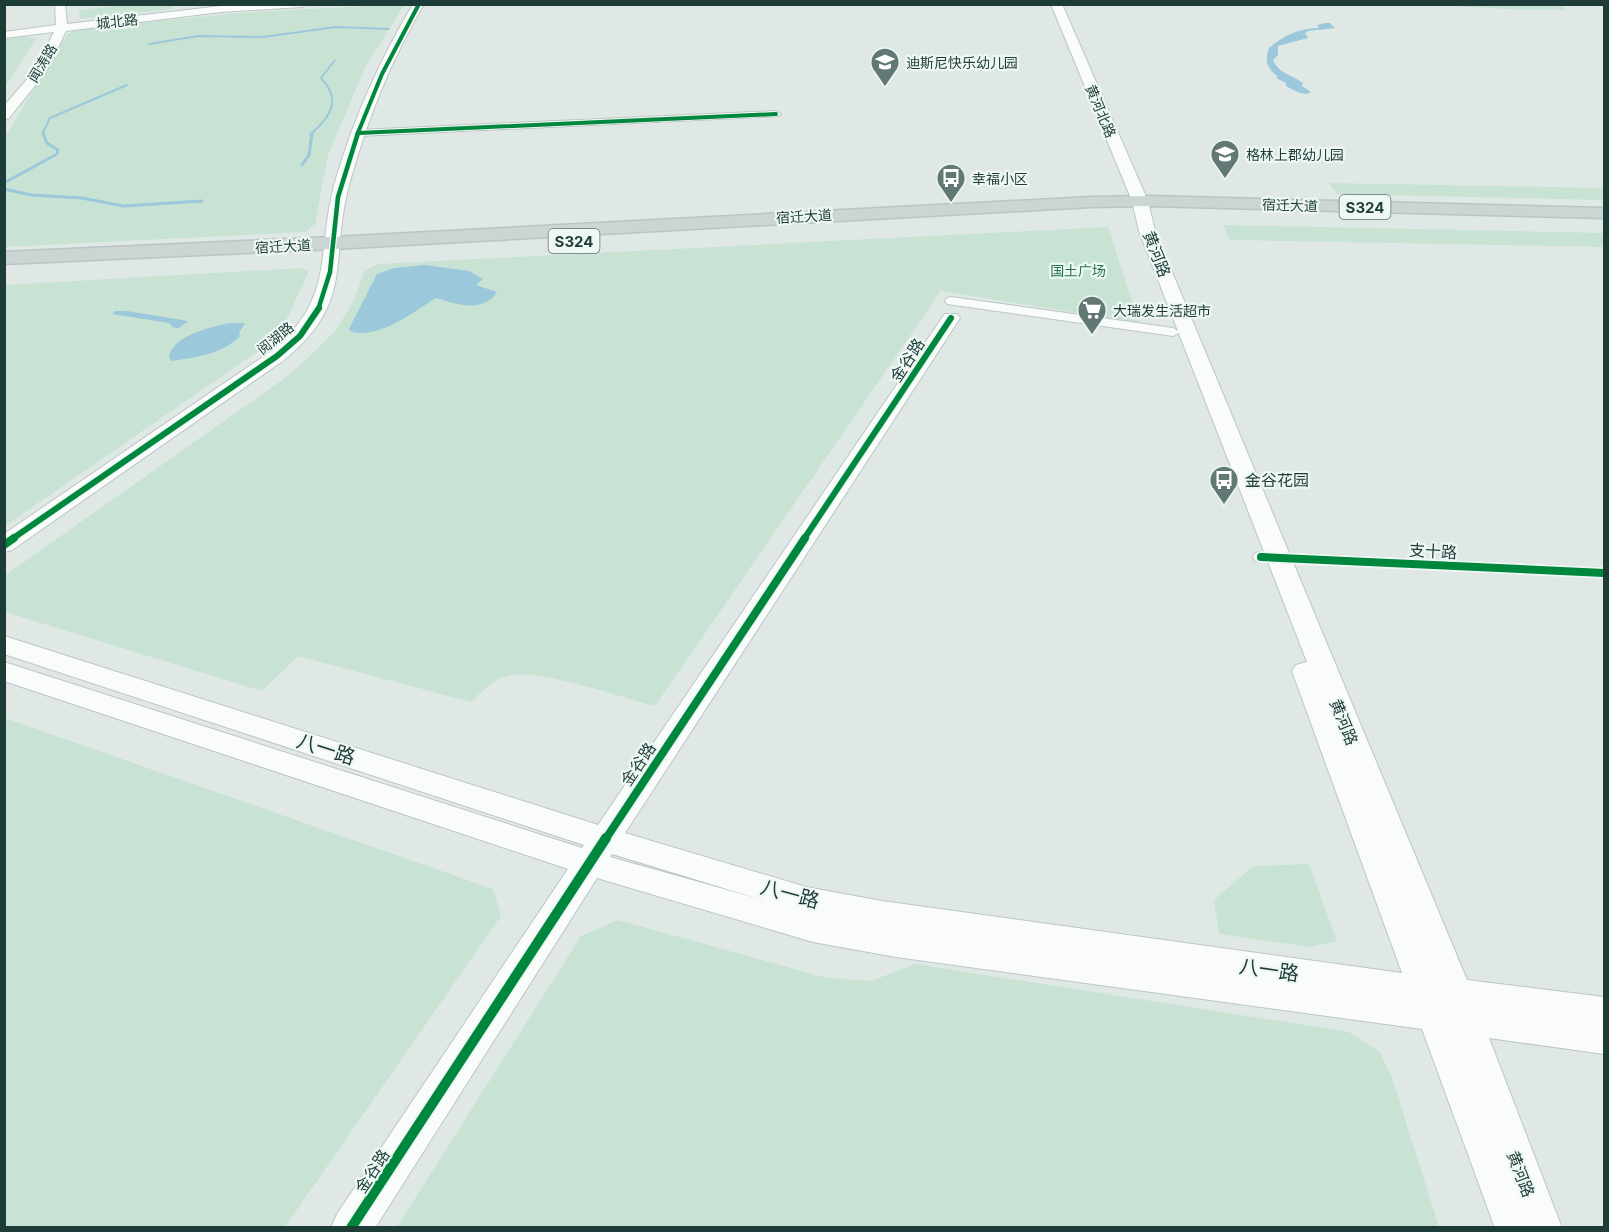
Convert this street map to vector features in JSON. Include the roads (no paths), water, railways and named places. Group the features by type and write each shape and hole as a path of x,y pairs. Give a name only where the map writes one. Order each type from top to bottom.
{"main road":[{"name":"闻涛路","path":"4,115 40,72 62,27 60,4"},
{"name":"城北路","path":"4,35 221,9 302,4"},
{"name":"阅湖路","path":"4,545 293,344 313,321 331,274 338,199 359,133 382,69 419,4"},
{"name":"黄河北路","path":"1048,4 1135,209"},
{"name":"黄河北路","path":"1056,4 1135,209"},
{"name":"宿迁大道","path":"4,258 525,243 1135,209 1605,213"},
{"name":"宿迁大道","path":"1135,209 1605,225"},
{"name":"黄河路","path":"1135,209 1173,332 1269,558"},
{"name":"黄河路","path":"1135,209 1269,558 1446,1006 1542,1227"},
{"name":"宿迁大道","path":"4,269 332,249"},
{"name":"金谷路","path":"351,1227 951,310"},
{"name":"八一路","path":"4,645 813,928 907,945 1446,1006 1605,1012"},
{"name":"八一路","path":"4,671 597,851"},
{"name":"黄河路","path":"1446,1006 1515,1227"},
{"name":"八一路","path":"1446,1006 1605,1038"}],"street":[{"path":"359,133 776,114"},
{"path":"951,310 1173,332"},
{"name":"支十路","path":"1269,558 1605,573"}],"water":[{"path":"1330,23 1335,28 1308,31 1305,33 1308,38 1278,46 1278,55 1273,60 1275,64 1282,71 1303,83 1302,86 1311,92 1305,94 1286,86 1286,83 1276,78 1278,77 1271,71 1267,57 1269,48 1292,33 1319,28 1317,25"},
{"path":"425,265 469,271 483,279 476,285 497,292 484,303 469,306 436,298 385,328 363,333 352,332 349,329 377,274 394,268"},
{"path":"115,311 188,321 179,328 174,328 169,323 112,314"},
{"path":"230,323 245,323 239,333 240,336 225,347 189,358 171,361 169,358 171,350 184,338"}],"waterway":[{"path":"149,44 198,36 263,37 336,27 389,29"},
{"path":"312,133 328,116 331,109 331,94 321,78 335,60"},
{"path":"44,135 43,132 50,118 127,85"},
{"path":"4,183 57,154 58,150 47,143 43,133"},
{"path":"302,165 309,155 312,133"},
{"path":"4,189 31,195 82,198 123,206 202,201"}],"place":[{"name":"迪斯尼快乐幼儿园","path":"885,88"},
{"name":"格林上郡幼儿园","path":"1225,180"},
{"name":"幸福小区","path":"951,204"},
{"name":"大瑞发生活超市","path":"1092,336"},
{"name":"金谷花园","path":"1224,506"}],"park label":[{"name":"国土广场","path":"1078,270"}]}
